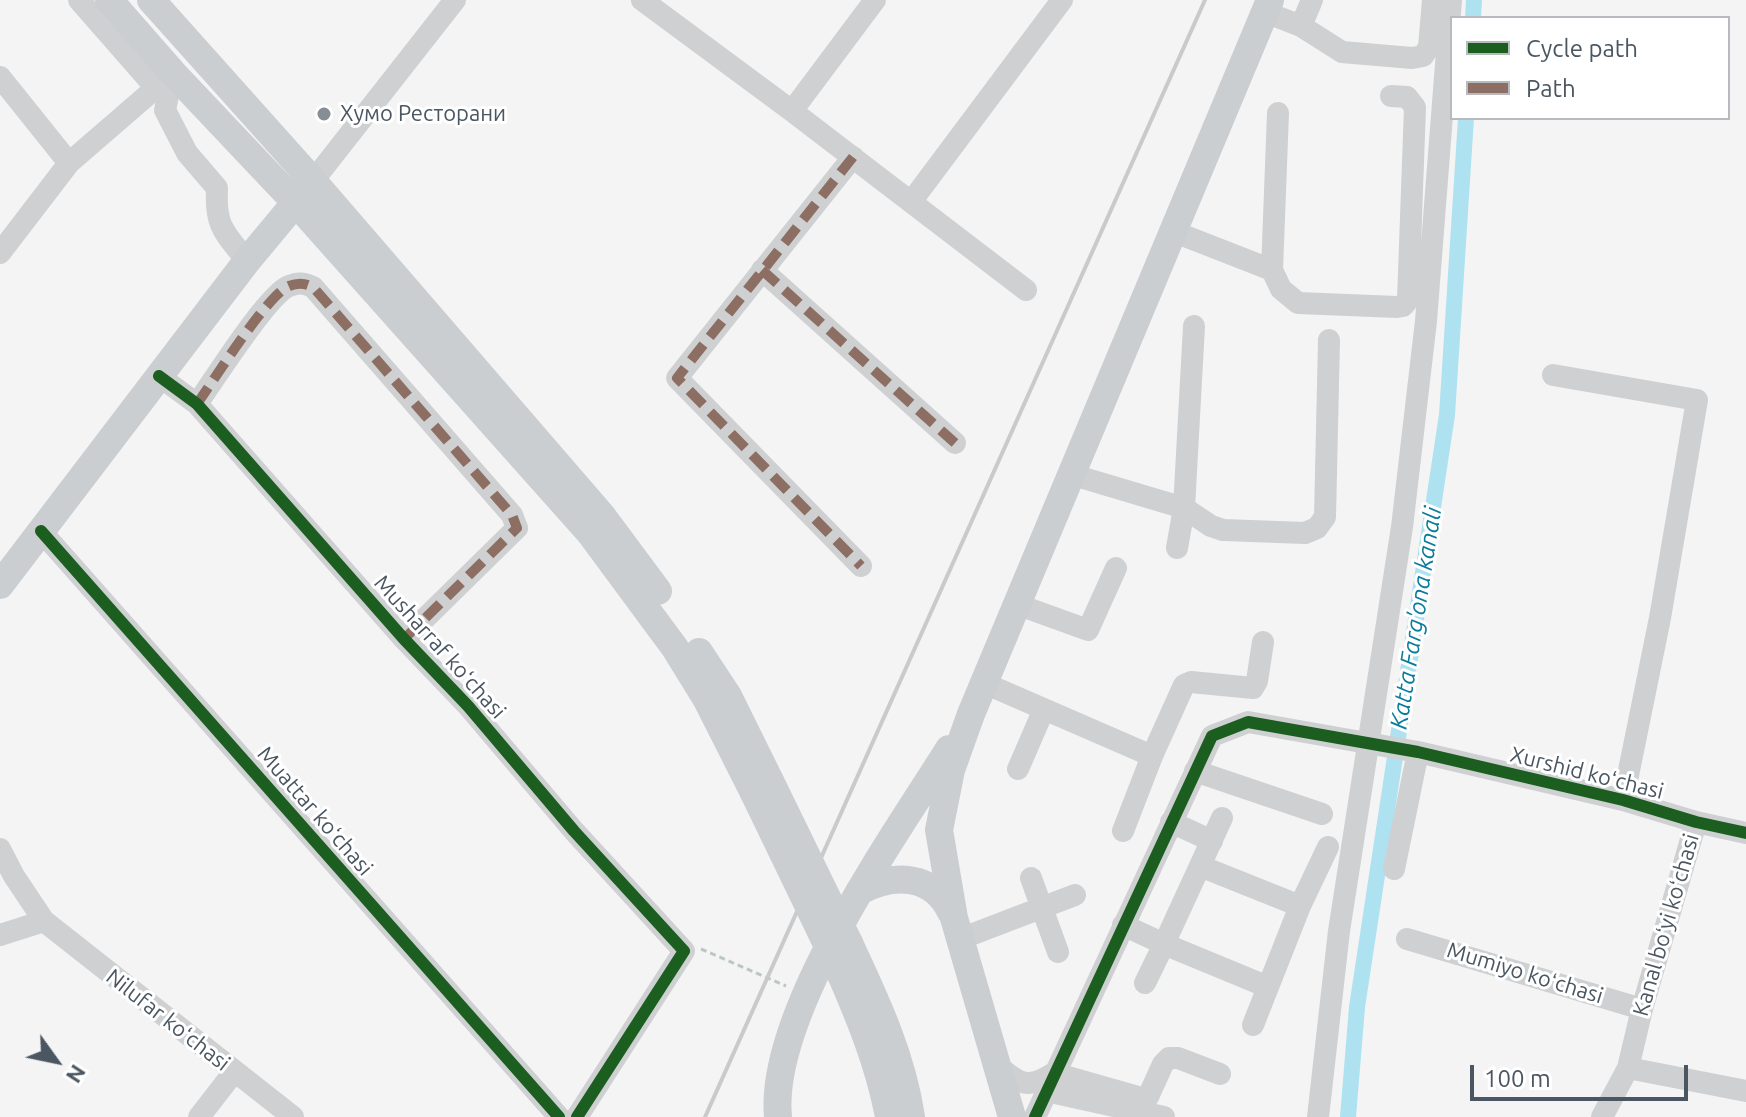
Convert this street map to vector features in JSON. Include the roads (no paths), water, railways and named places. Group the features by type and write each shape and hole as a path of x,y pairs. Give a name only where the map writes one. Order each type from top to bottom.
{"main road":[{"path":"109,0 164,80 304,192"},
{"path":"151,0 304,192 603,517 669,606 728,696 762,787 842,953 883,1087 889,1117"},
{"path":"1012,1117 957,928 939,830 951,770 1016,604 1268,6"},
{"path":"0,585 247,261 304,192"},
{"path":"778,1117 776,1106 785,1050 806,995 860,891 971,714"},
{"path":"860,891 887,880 916,880 940,894 957,928"},
{"path":"842,953 876,1000 897,1055 911,1117"}],"street":[{"path":"79,0 164,80 165,110 187,153 217,188 219,225 247,261"},
{"path":"304,192 455,0"},
{"path":"792,111 875,0"},
{"path":"911,202 1062,0"},
{"path":"1301,26 1312,0"},
{"path":"1268,6 1342,52 1412,58 1423,56 1429,47 1433,0"},
{"path":"1318,1117 1339,931 1402,527 1426,321 1451,0"},
{"path":"653,3 1026,290"},
{"path":"0,77 69,163"},
{"path":"0,253 69,163 164,80"},
{"path":"1278,113 1272,270 1281,289 1298,303 1397,307 1408,300 1415,107 1407,97 1391,96"},
{"path":"853,157 677,378 861,566"},
{"path":"1172,231 1272,270"},
{"path":"762,270 955,443"},
{"path":"197,404 269,303 288,286 302,283 313,287 512,515 517,528 404,639"},
{"path":"1177,548 1184,508 1194,326"},
{"path":"1070,474 1184,508 1211,526 1223,530 1305,533 1317,528 1325,517 1329,340"},
{"path":"1553,375 1697,400 1660,618 1623,800"},
{"name":"Musharraf koʻchasi","path":"159,376 197,404 684,951 577,1117"},
{"name":"Muattar koʻchasi","path":"41,531 559,1117"},
{"path":"1016,604 1088,630 1092,627 1116,568"},
{"path":"1123,831 1184,685 1191,682 1253,688 1257,681 1263,642"},
{"path":"984,683 1152,756"},
{"path":"1018,769 1044,709"},
{"name":"Xurshid koʻchasi","path":"1035,1117 1212,736 1248,722 1370,743 1623,800 1746,833"},
{"path":"1394,869 1418,752"},
{"path":"1195,771 1322,814"},
{"path":"1145,983 1222,818"},
{"path":"1171,822 1212,841"},
{"name":"Kanal boʻyi koʻchasi","path":"1602,1117 1628,1068 1696,822"},
{"path":"1253,1025 1300,906 1328,847"},
{"name":"Nilufar koʻchasi","path":"0,849 44,921 293,1117"},
{"path":"1200,866 1300,906"},
{"path":"1031,878 1058,952"},
{"path":"957,928 1042,908 1075,895"},
{"path":"0,935 44,921"},
{"path":"1123,925 1268,987"},
{"name":"Mumiyo koʻchasi","path":"1407,939 1642,1009"},
{"path":"997,1065 1013,1079 1027,1084 1042,1081 1142,1098 1148,1097 1163,1064 1169,1058 1178,1058 1220,1074"},
{"path":"1628,1068 1746,1091"},
{"path":"199,1117 234,1072"},
{"path":"1050,1082 1164,1117"}],"waterway":[{"name":"Katta Farg'ona kanali","path":"1473,16 1474,0"},
{"name":"Katta Farg'ona kanali","path":"1348,1117 1357,1007 1447,415 1466,120"}],"railway":[{"path":"705,1117 1205,0"}],"place":[{"name":"Хумо Ресторани","path":"324,114"}]}
